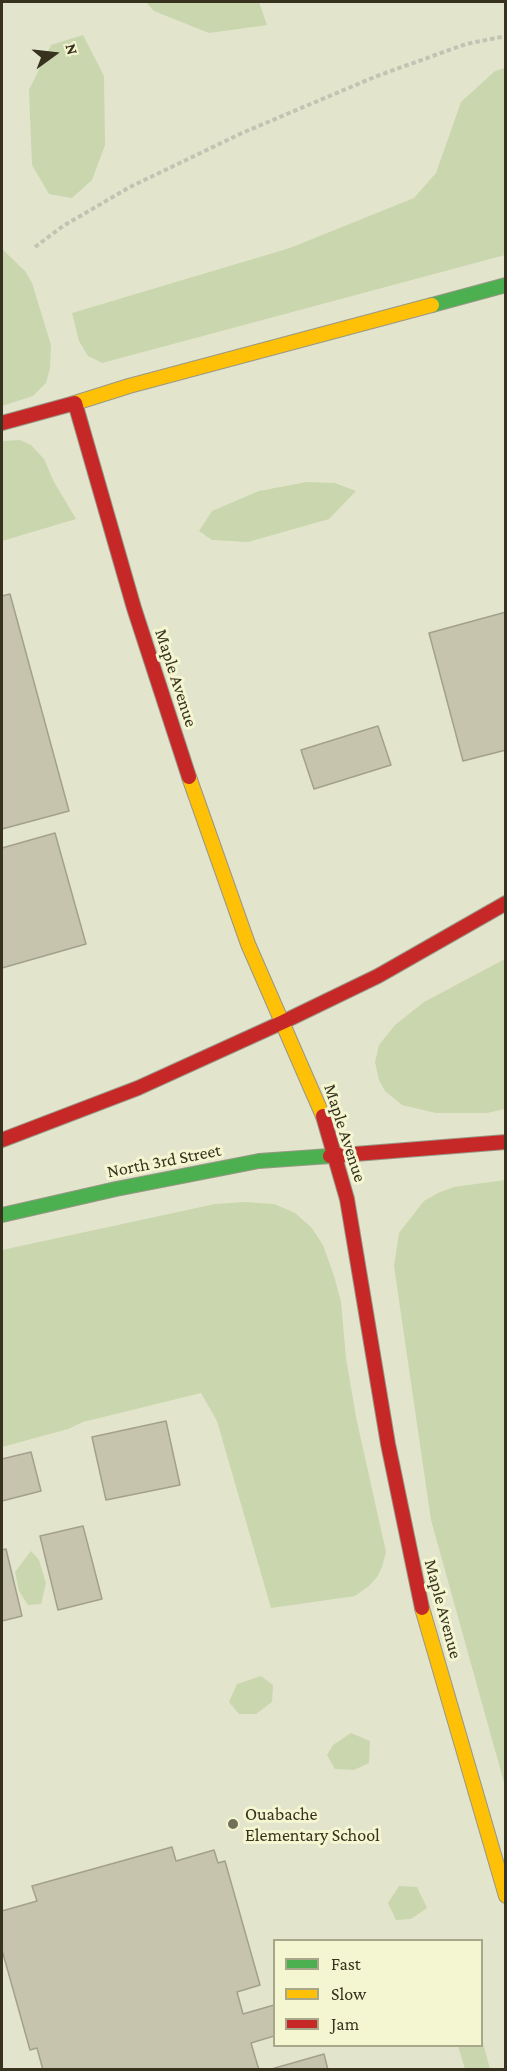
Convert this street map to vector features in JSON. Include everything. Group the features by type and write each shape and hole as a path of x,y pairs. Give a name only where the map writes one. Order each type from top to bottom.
{"main road":[{"path":"2,423 129,386 506,285"},
{"name":"Maple Avenue","path":"75,403 134,608 190,783 248,944 321,1108 335,1155 347,1199 388,1444 420,1601 506,1896"},
{"path":"2,1140 138,1088 283,1022 378,976 506,903"},
{"name":"North 3rd Street","path":"2,1215 116,1189 260,1161 506,1142"}],"path":[{"path":"34,247 63,226 130,186 242,133 376,75 466,44 506,36"}],"green space":[{"path":"146,2 259,2 267,25 209,33 154,11"},
{"path":"83,35 104,76 105,145 92,180 72,198 49,194 32,165 29,90 51,45"},
{"path":"505,68 505,255 102,363 88,356 79,341 72,313 290,248 414,198 436,173 461,102 495,71"},
{"path":"2,249 25,271 32,283 51,345 50,368 46,383 33,396 2,406"},
{"path":"20,440 31,445 44,459 54,482 76,519 2,541 2,441"},
{"path":"307,482 335,483 356,491 329,519 248,542 212,540 199,531 212,511 259,491"},
{"path":"505,959 505,1109 487,1113 436,1113 402,1105 385,1091 379,1080 375,1062 379,1045 395,1025 424,1002"},
{"path":"506,1180 505,1786 431,1520 394,1266 399,1233 424,1201 454,1187"},
{"path":"245,1202 274,1204 295,1213 311,1227 323,1245 334,1276 341,1302 346,1358 356,1417 386,1552 377,1577 355,1596 271,1608 217,1421 201,1393 83,1422 68,1429 2,1447 2,1250 215,1204"},
{"path":"31,1551 39,1560 46,1583 41,1604 28,1605 19,1591 15,1572"},
{"path":"261,1676 273,1685 272,1702 256,1714 239,1714 229,1702 237,1684"},
{"path":"351,1733 370,1741 369,1763 354,1770 335,1769 327,1755 333,1745"},
{"path":"399,1886 417,1887 427,1908 411,1919 396,1920 388,1903"},
{"path":"483,2043 490,2069 465,2069 458,2047 483,2047"}],"building":[{"path":"10,594 69,811 2,829 2,596"},
{"path":"506,612 506,750 463,761 429,633"},
{"path":"378,726 391,765 314,789 301,750"},
{"path":"55,833 86,944 2,968 2,848"},
{"path":"166,1421 180,1485 106,1500 92,1437"},
{"path":"31,1452 41,1491 2,1501 2,1459"},
{"path":"83,1526 102,1599 58,1610 40,1536"},
{"path":"6,1549 22,1616 2,1621 2,1550"},
{"path":"172,1847 176,1861 214,1850 218,1863 225,1861 260,1985 237,1992 243,2014 273,2005 273,2036 251,2043 259,2070 43,2070 37,2048 30,2050 2,1950 2,1911 37,1901 32,1886"},
{"path":"324,2054 328,2070 268,2070"}],"traffic: fast":[{"path":"432,305 506,285"},
{"path":"2,1215 116,1189 259,1161 330,1156"}],"traffic: slow":[{"path":"75,403 129,386 432,305"},
{"path":"189,777 248,944 323,1116"},
{"path":"422,1608 506,1896"}],"traffic: jam":[{"path":"2,423 75,403 134,608 189,777"},
{"path":"2,1140 138,1088 283,1022 378,976 506,903"},
{"path":"323,1116 347,1199 388,1444 422,1608"},
{"path":"330,1156 506,1142"}],"place":[{"name":"Ouabache Elementary School","path":"233,1824"}]}
